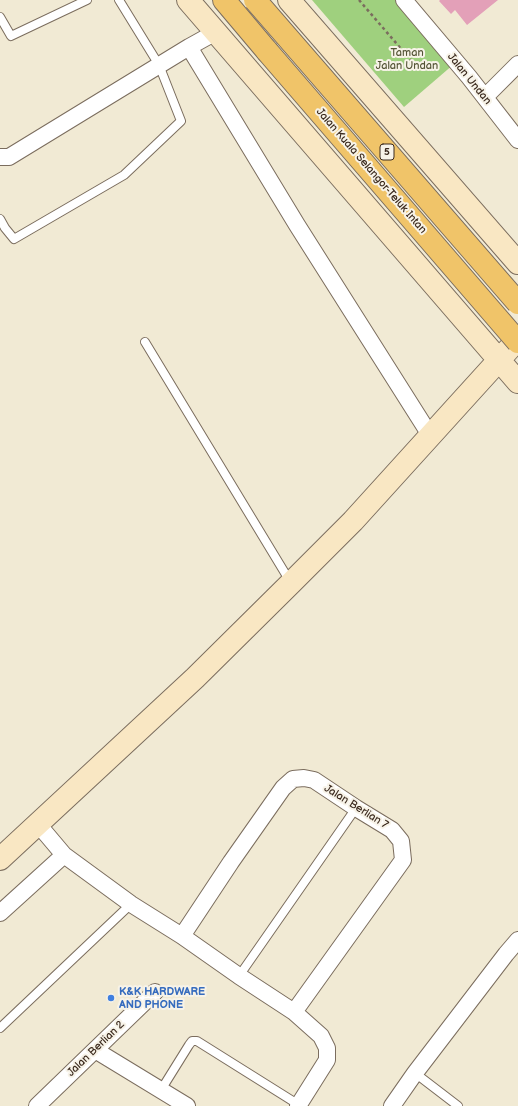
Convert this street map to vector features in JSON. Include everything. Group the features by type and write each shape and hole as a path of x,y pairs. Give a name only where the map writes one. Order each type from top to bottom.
{"highway":[{"name":"Jalan Kuala Selangor-Teluk Intan","path":"224,0 518,340"},
{"name":"5","path":"255,0 518,303"}],"street":[{"path":"188,0 518,382"},
{"path":"289,0 518,263"},
{"name":"Jalan Undan","path":"404,0 485,97 518,140"},
{"path":"0,157 8,157 216,32"},
{"path":"189,47 296,225 430,435"},
{"path":"485,97 518,64"},
{"path":"432,283 458,289 469,288 481,283 494,265 495,254 484,225"},
{"path":"484,225 518,254"},
{"path":"460,402 478,359 477,347 468,325"},
{"path":"0,859 37,823 195,678 353,521 518,340"},
{"path":"460,402 499,385 509,385 518,390"},
{"name":"Jalan Berlian 7","path":"182,936 231,862 283,788 293,780 304,778 314,780 392,830 401,841 402,860 294,1012"},
{"path":"37,823 64,855 131,904 182,936 294,1012 321,1036 327,1048 327,1060 299,1106"},
{"path":"0,913 64,855"},
{"path":"392,1106 415,1072 518,940"},
{"name":"Jalan Berlian 2","path":"37,1106 155,992"},
{"path":"95,1050 187,1106"}],"lane":[{"path":"0,17 11,36 87,0"},
{"path":"0,219 14,239 124,175 181,121 159,65 119,0"},
{"path":"145,342 291,583"},
{"path":"239,976 356,808"},
{"path":"0,1028 131,904"},
{"path":"161,1090 189,1046 192,1042 197,1041 299,1106"},
{"path":"415,1072 458,1106"}],"path":[{"path":"359,0 415,65"}],"green space":[{"name":"Taman Jalan Undan","path":"312,0 399,0 454,64 404,107"}],"building":[{"path":"498,0 467,25 455,10 451,14 439,1"}],"place":[{"name":"K&K HARDWARE AND PHONE","path":"111,998"}]}
